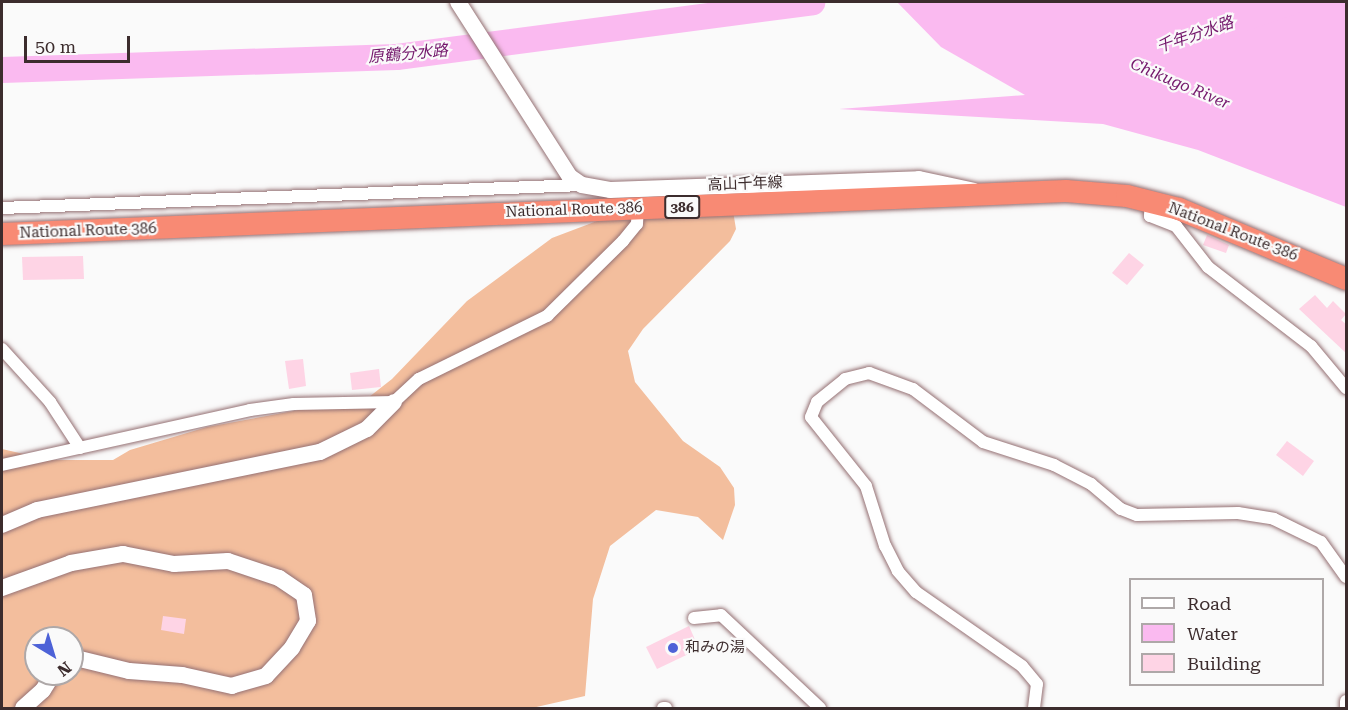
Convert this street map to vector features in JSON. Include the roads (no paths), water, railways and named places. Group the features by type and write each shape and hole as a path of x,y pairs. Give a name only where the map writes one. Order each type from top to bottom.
{"highway":[{"name":"National Route 386","path":"2,234 1066,191 1151,201 1235,230 1347,279"}],"street":[{"path":"458,2 576,181"},
{"name":"高山千年線","path":"576,181 610,190 919,179 985,194"},
{"path":"2,208 576,181"},
{"path":"1151,201 1150,216 1176,226 1208,267 1311,346 1347,388"},
{"path":"2,525 37,510 320,452 367,429 419,379 547,316 623,241 637,224 638,207"},
{"path":"2,349 50,402 80,448"},
{"path":"1034,708 1037,684 1022,666 916,592 898,571 885,546 866,486 811,417 817,402 844,379 868,373 913,389 983,442 1054,465 1091,484 1121,509 1137,515 1238,513 1274,519 1321,542 1347,577"},
{"path":"2,465 250,410 294,404 394,402"},
{"path":"2,588 71,563 123,554 174,564 228,561 279,578 304,595 308,621 292,648 266,676 232,686 182,675 129,670 84,660"},
{"path":"694,618 721,615 820,708"},
{"path":"23,708 46,686"},
{"path":"1346,708 1347,701"}],"water":[{"name":"Chikugo River","path":"897,2 1260,2 1295,14 1292,2 1346,2 1346,207 1198,150 1103,124 839,109 1025,95 941,47"}],"waterway":[{"name":"原鶴分水路","path":"2,70 397,57 812,2"},
{"name":"千年分水路","path":"1244,18 1291,2"}],"place":[{"name":"和みの湯","path":"673,648"}]}
